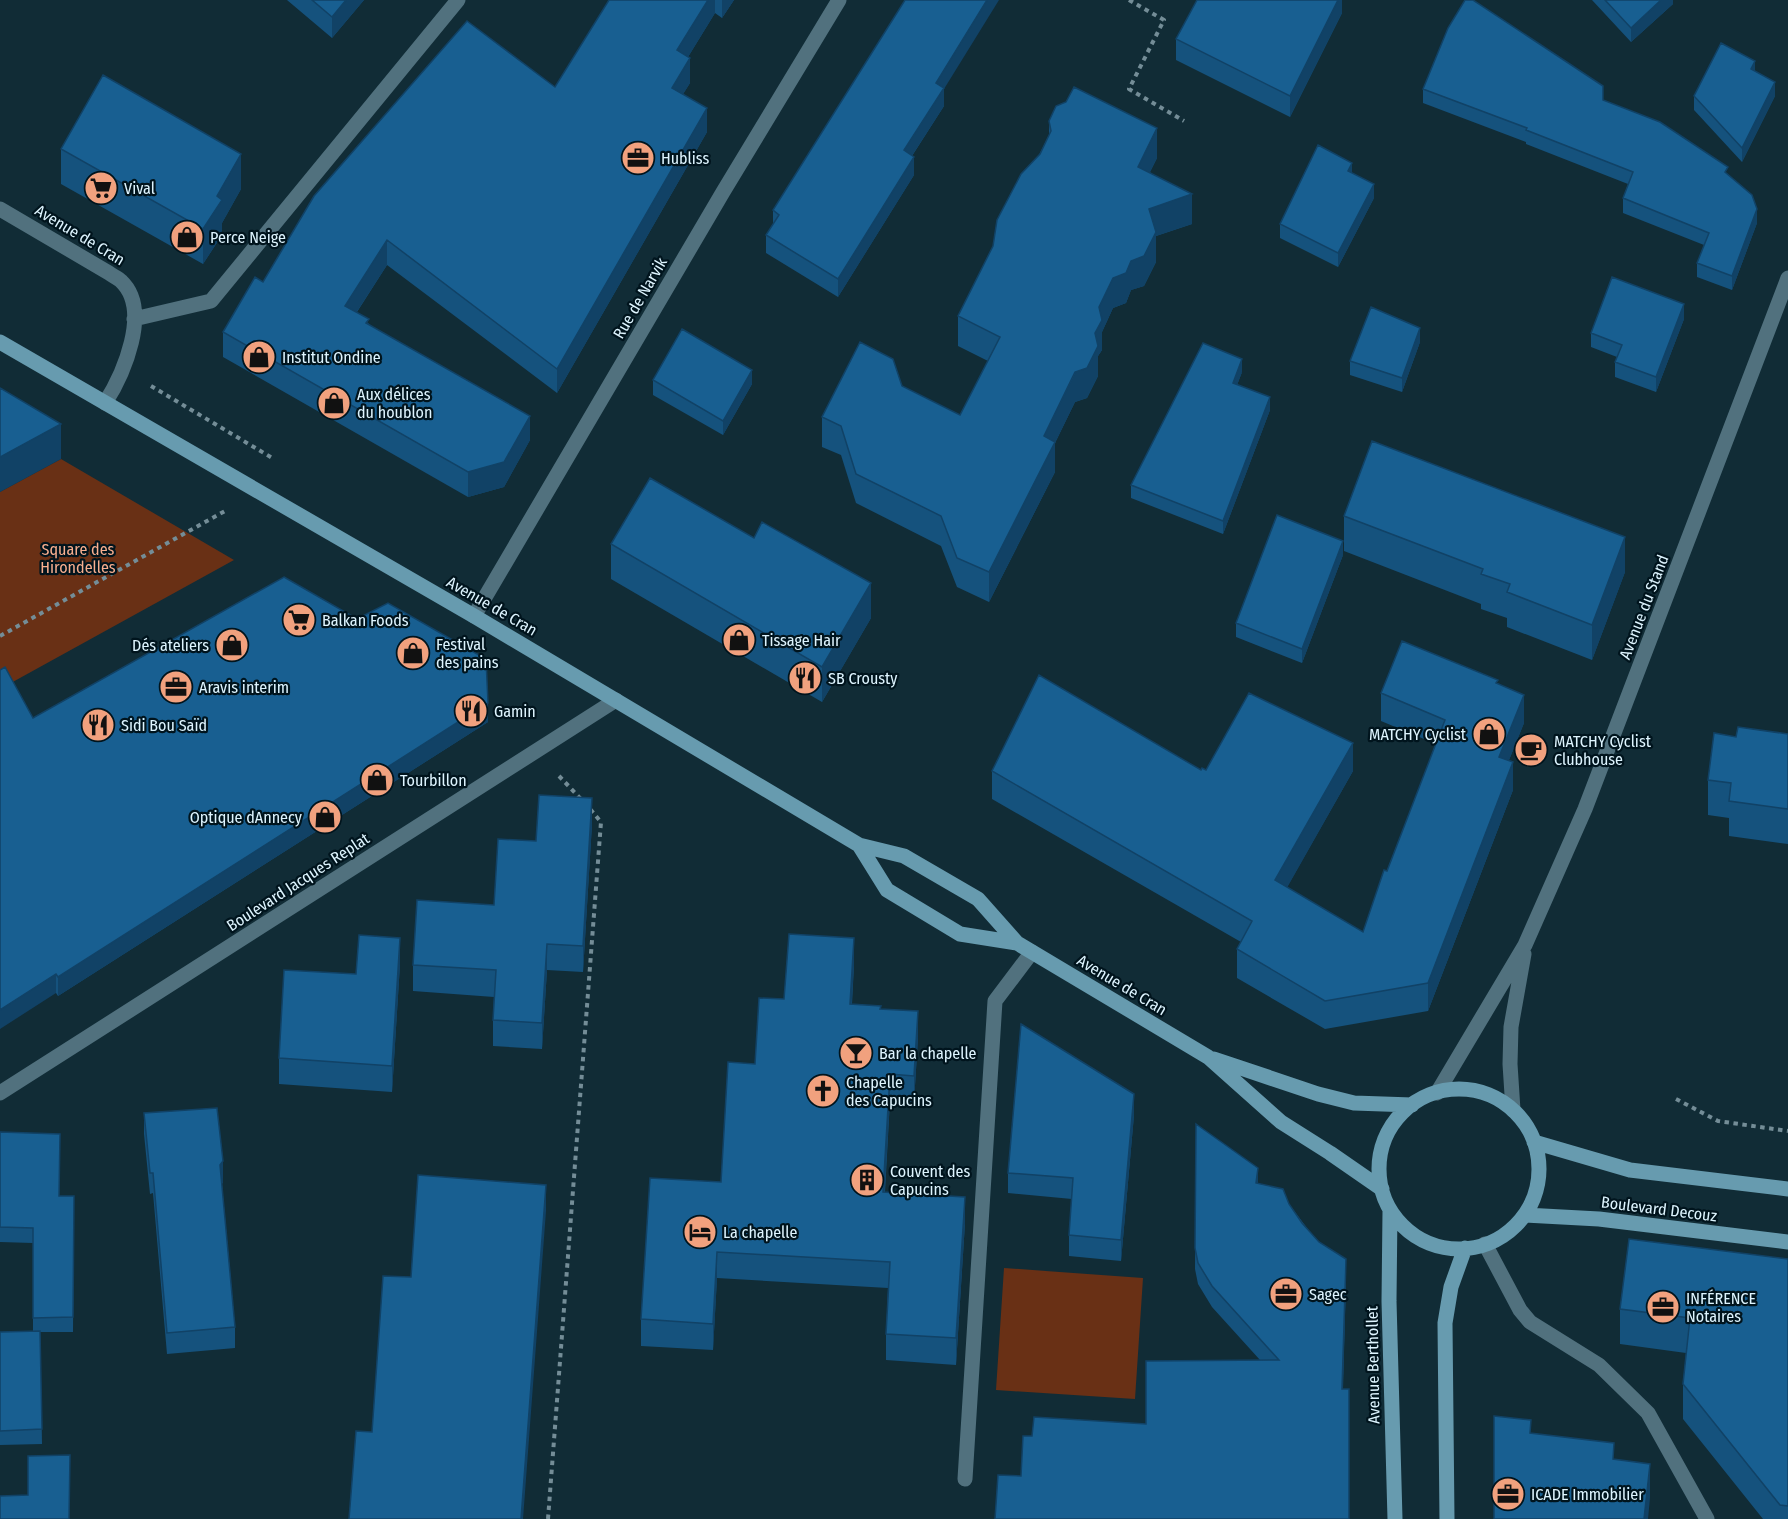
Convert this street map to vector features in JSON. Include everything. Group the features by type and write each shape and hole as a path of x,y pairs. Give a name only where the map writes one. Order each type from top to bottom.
{"main road":[{"name":"Avenue de Cran","path":"0,342 474,616 859,845 904,856 978,899 1017,943 1208,1057 1281,1122 1382,1189"},
{"name":"Avenue de Cran","path":"859,845 887,890 960,934 1017,943"},
{"name":"Avenue de Cran","path":"1208,1057 1318,1094 1354,1102 1412,1104"},
{"path":"1464,1089 1482,1092 1499,1099 1526,1125 1539,1161 1539,1180 1534,1198 1525,1215 1512,1229 1477,1247 1436,1246 1418,1237 1390,1211 1382,1189 1379,1169 1382,1149 1388,1132 1412,1104 1437,1093 1464,1089"},
{"path":"1534,1142 1630,1170 1788,1189"},
{"name":"Avenue Berthollet","path":"1390,1211 1389,1301 1395,1519"},
{"name":"Boulevard Decouz","path":"1525,1215 1599,1219 1788,1242"},
{"path":"1447,1519 1445,1323 1451,1287 1465,1248"}],"street":[{"path":"134,319 211,301 458,0"},
{"name":"Rue de Narvik","path":"474,616 839,0"},
{"name":"Avenue de Cran","path":"0,209 122,281 132,302 134,319 129,356 119,380 105,403"},
{"name":"Avenue du Stand","path":"1437,1093 1526,945 1611,742 1788,278"},
{"name":"Boulevard Jacques Replat","path":"0,1093 616,700"},
{"name":"Avenue du Stand","path":"1513,1110 1510,1064 1511,1027 1526,945"},
{"path":"965,1479 995,1001 1032,952"},
{"path":"1485,1244 1520,1310 1530,1322 1599,1365 1648,1413 1707,1519"}],"path":[{"path":"1129,0 1164,20 1129,89 1184,121"},
{"path":"148,384 282,463"},
{"path":"0,636 259,492"},
{"path":"537,751 602,822 548,1519"},
{"path":"1676,1099 1718,1121 1788,1131"}],"green space":[{"name":"Square des Hirondelles","path":"61,459 234,560 0,689 0,492"},
{"path":"1004,1268 1143,1278 1135,1399 996,1390"}],"building":[{"path":"312,0 346,0 332,17"},
{"path":"609,0 708,0 677,50 690,58 672,88 707,108 557,369 387,240 345,306 369,319 366,323 530,416 504,462 468,472 223,332 255,277 263,282 314,196 467,21 555,87"},
{"path":"905,0 987,0 936,83 944,88 904,150 914,157 838,279 766,235 779,215 773,210"},
{"path":"1197,0 1338,0 1290,96 1176,39"},
{"path":"1465,0 1473,0 1603,86 1603,100 1660,122 1728,167 1725,172 1752,195 1757,209 1732,276 1697,263 1709,233 1623,198 1633,172 1526,130 1527,128 1423,89 1448,28"},
{"path":"1605,0 1661,0 1631,28"},
{"path":"1721,43 1755,61 1751,69 1775,82 1742,148 1694,96"},
{"path":"103,75 241,154 217,196 222,200 203,229 61,149"},
{"path":"1074,87 1157,128 1138,167 1192,194 1149,209 1156,232 1144,256 1131,261 1126,273 1113,278 1099,307 1102,320 1095,333 1098,346 1087,368 1075,372 1044,436 1055,442 989,572 957,558 941,516 856,474 841,426 822,417 860,342 893,359 902,386 960,415 1000,337 958,316 993,246 997,220 1021,174 1040,154 1051,131 1049,121 1056,106 1066,102"},
{"path":"1318,145 1352,163 1348,171 1374,184 1338,253 1280,224"},
{"path":"1612,277 1684,304 1656,377 1615,362 1622,345 1591,333"},
{"path":"1371,307 1420,328 1402,378 1350,361"},
{"path":"682,329 752,370 723,421 653,380"},
{"path":"1203,343 1242,359 1233,383 1270,397 1223,521 1131,485"},
{"path":"0,388 61,424 0,457"},
{"path":"1372,441 1625,537 1592,625 1507,592 1510,584 1481,574 1483,569 1344,516"},
{"path":"650,478 754,538 762,522 871,583 822,667 611,544"},
{"path":"1277,515 1343,541 1302,649 1236,623"},
{"path":"284,577 357,619 388,603 486,659 488,703 58,977 56,974 0,1010 0,670 5,667 33,718"},
{"path":"1402,641 1498,680 1496,683 1524,695 1499,757 1513,762 1428,983 1325,1001 1237,949 1252,921 992,771 1039,675 1201,770 1202,768 1206,770 1249,693 1353,743 1275,880 1363,932 1384,870 1387,871 1445,720 1381,693"},
{"path":"1738,727 1788,734 1788,809 1729,801 1731,783 1708,780 1714,733 1736,737"},
{"path":"539,795 592,798 583,946 547,944 542,1023 493,1020 496,970 413,965 417,900 494,905 498,839 536,841"},
{"path":"789,934 854,938 850,1004 881,1006 880,1009 918,1011 914,1076 890,1074 883,1192 965,1197 956,1338 886,1334 890,1262 717,1252 713,1324 641,1319 650,1178 721,1182 728,1062 755,1064 759,998 784,999"},
{"path":"359,935 400,938 392,1066 279,1058 284,970 356,974"},
{"path":"1021,1024 1134,1094 1121,1240 1069,1235 1073,1178 1008,1173"},
{"path":"217,1108 235,1327 167,1333 153,1173 150,1173 144,1113"},
{"path":"1196,1124 1258,1168 1256,1183 1283,1189 1289,1204 1319,1242 1346,1259 1342,1389 1349,1389 1349,1519 995,1519 998,1475 1021,1476 1023,1436 1032,1436 1034,1417 1146,1424 1146,1361 1279,1360 1212,1286 1198,1263 1195,1248"},
{"path":"0,1132 60,1134 59,1196 74,1196 73,1317 33,1318 33,1228 0,1227"},
{"path":"418,1175 546,1185 521,1519 349,1519 356,1431 372,1432 383,1276 411,1277"},
{"path":"1629,1239 1788,1259 1788,1506 1780,1505 1683,1384 1690,1318 1620,1309"},
{"path":"40,1331 42,1429 0,1431 0,1332"},
{"path":"1494,1416 1531,1420 1530,1433 1614,1443 1613,1459 1650,1464 1644,1519 1494,1519"},
{"path":"70,1455 69,1519 0,1519 0,1496 28,1495 28,1456"}],"place":[{"name":"Hubliss","path":"638,158"},
{"name":"Vival","path":"101,188"},
{"name":"Perce Neige","path":"187,237"},
{"name":"Institut Ondine","path":"259,357"},
{"name":"Aux délices du houblon","path":"334,403"},
{"name":"Balkan Foods","path":"299,620"},
{"name":"Tissage Hair","path":"739,640"},
{"name":"Dés ateliers","path":"232,645"},
{"name":"Festival des pains","path":"413,653"},
{"name":"SB Crousty","path":"805,678"},
{"name":"Aravis interim","path":"176,687"},
{"name":"Gamin","path":"471,711"},
{"name":"Sidi Bou Saïd","path":"98,725"},
{"name":"MATCHY Cyclist","path":"1489,734"},
{"name":"MATCHY Cyclist Clubhouse","path":"1531,750"},
{"name":"Tourbillon","path":"377,780"},
{"name":"Optique dAnnecy","path":"325,817"},
{"name":"Bar la chapelle","path":"856,1053"},
{"name":"Chapelle des Capucins","path":"823,1091"},
{"name":"Couvent des Capucins","path":"867,1180"},
{"name":"La chapelle","path":"700,1232"},
{"name":"Sagec","path":"1286,1294"},
{"name":"INFÉRENCE Notaires","path":"1663,1307"},
{"name":"ICADE Immobilier","path":"1508,1494"}]}
